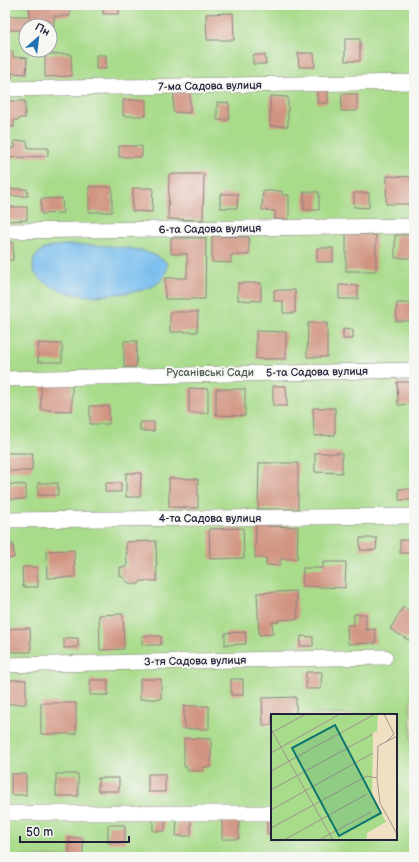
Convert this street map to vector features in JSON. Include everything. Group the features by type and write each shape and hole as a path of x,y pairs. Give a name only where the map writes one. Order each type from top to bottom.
{"street":[{"name":"7-ма Садова вулиця","path":"5,89 414,82"},
{"name":"6-та Садова вулиця","path":"5,231 414,226"},
{"name":"5-та Садова вулиця","path":"5,379 414,370"},
{"name":"4-та Садова вулиця","path":"5,520 414,516"},
{"name":"3-тя Садова вулиця","path":"5,665 385,657"},
{"path":"5,813 271,813"}],"green space":[{"name":"Русанівські Сади","path":"5,5 414,5 414,695 410,702 414,857 5,857"}],"water":[{"path":"54,246 118,247 146,252 167,263 167,270 165,275 158,283 143,290 112,295 78,295 49,285 41,280 34,272 34,260 40,252"}],"building":[{"path":"29,5 70,5 70,16 54,16 54,18 18,18 18,30 5,30 5,16 30,16"},
{"path":"103,5 119,5 119,14 103,14"},
{"path":"245,5 263,5 263,7 245,8"},
{"path":"343,5 359,5 359,6 344,7"},
{"path":"233,13 234,40 207,40 206,14"},
{"path":"345,39 360,39 360,61 345,61"},
{"path":"5,51 13,51 13,57 27,58 26,74 12,73 12,78 5,77"},
{"path":"298,53 314,53 315,67 299,67"},
{"path":"58,54 71,54 72,76 45,77 45,58 58,58"},
{"path":"96,55 106,55 106,69 96,69"},
{"path":"253,55 265,55 266,64 253,64"},
{"path":"317,88 328,88 328,103 317,103"},
{"path":"174,89 190,89 190,113 173,112"},
{"path":"342,94 357,94 357,111 341,111"},
{"path":"270,96 288,97 288,126 270,126"},
{"path":"123,100 146,100 146,116 123,116"},
{"path":"5,101 25,101 25,118 14,120 14,127 5,127"},
{"path":"217,102 229,103 229,120 217,120"},
{"path":"14,141 27,141 28,148 48,148 48,156 5,158 5,149 15,148"},
{"path":"119,146 142,146 142,157 119,157"},
{"path":"169,174 204,174 203,220 168,219"},
{"path":"387,176 414,177 414,204 386,204"},
{"path":"89,186 112,187 112,212 89,212"},
{"path":"133,188 153,188 152,212 132,211"},
{"path":"7,189 27,189 28,196 7,196"},
{"path":"263,191 282,191 282,195 289,195 289,220 275,219 275,211 262,210"},
{"path":"304,192 319,192 319,210 304,210"},
{"path":"354,193 369,193 369,208 354,207"},
{"path":"220,194 238,194 237,208 220,208"},
{"path":"62,198 63,213 41,214 41,199"},
{"path":"5,207 27,207 27,220 5,221"},
{"path":"346,234 376,235 376,271 346,271"},
{"path":"395,235 414,235 414,258 395,258"},
{"path":"212,236 249,237 249,255 231,255 231,263 212,262"},
{"path":"171,238 206,238 205,299 165,299 165,278 187,278 187,254 171,254"},
{"path":"5,242 13,242 13,260 5,260"},
{"path":"317,248 333,248 333,262 317,262"},
{"path":"238,283 261,283 261,301 238,300"},
{"path":"339,285 358,286 358,299 339,299"},
{"path":"274,290 295,290 295,313 283,313 283,301 274,301"},
{"path":"397,303 414,303 414,321 396,321"},
{"path":"170,312 198,312 197,332 170,332"},
{"path":"308,323 327,323 327,357 307,357"},
{"path":"412,326 414,326 414,345 412,345"},
{"path":"343,329 353,330 353,339 343,339"},
{"path":"256,331 286,332 286,359 256,359"},
{"path":"124,341 137,341 136,367 124,367"},
{"path":"38,343 62,344 62,362 38,362"},
{"path":"41,382 72,382 72,411 41,410"},
{"path":"397,382 414,382 414,404 398,405"},
{"path":"273,386 286,386 287,406 273,406"},
{"path":"189,388 208,389 208,413 189,413"},
{"path":"216,389 245,389 245,416 216,415"},
{"path":"90,406 109,406 109,424 90,424"},
{"path":"313,408 335,408 335,435 314,436"},
{"path":"140,422 154,422 154,431 140,431"},
{"path":"5,453 33,453 32,471 5,471"},
{"path":"315,453 342,453 342,473 315,472"},
{"path":"259,463 298,463 298,509 258,509"},
{"path":"126,473 141,473 140,497 126,497"},
{"path":"169,478 198,479 198,508 169,507"},
{"path":"38,483 58,483 58,495 38,495"},
{"path":"106,483 121,483 121,492 105,492"},
{"path":"6,484 26,485 26,499 6,499"},
{"path":"399,489 414,489 414,500 399,500"},
{"path":"256,523 267,523 267,526 298,527 297,559 280,559 280,566 266,565 266,558 255,558"},
{"path":"243,528 244,558 210,559 209,529"},
{"path":"360,538 377,538 376,550 360,550"},
{"path":"400,540 414,540 414,553 400,553"},
{"path":"156,541 157,581 141,581 139,584 129,583 120,575 120,567 127,567 126,542"},
{"path":"5,544 13,544 14,558 5,559"},
{"path":"74,550 75,577 47,578 46,551"},
{"path":"323,562 346,562 345,588 302,586 303,568 323,568"},
{"path":"22,567 37,567 38,587 23,587"},
{"path":"414,590 414,600 410,597"},
{"path":"296,591 298,619 278,620 279,622 272,622 273,634 259,635 257,593"},
{"path":"403,607 414,614 414,639 412,642 390,629"},
{"path":"123,614 124,649 100,650 99,615"},
{"path":"354,614 366,614 366,630 375,629 376,643 348,644 347,625 354,625"},
{"path":"30,628 31,652 5,652 5,629"},
{"path":"245,632 246,644 225,645 225,633"},
{"path":"142,636 161,636 161,645 142,645"},
{"path":"301,636 313,637 313,646 300,646"},
{"path":"64,638 78,638 78,647 64,648"},
{"path":"306,672 322,672 321,689 306,689"},
{"path":"140,679 161,679 161,699 140,699"},
{"path":"231,679 243,679 243,695 231,695"},
{"path":"5,680 26,680 26,704 5,704"},
{"path":"90,680 108,680 108,695 90,695"},
{"path":"296,697 296,714 271,714 271,725 263,725 262,698"},
{"path":"41,703 76,703 76,734 41,734"},
{"path":"184,706 209,706 209,729 184,729"},
{"path":"184,738 211,739 211,767 203,767 203,771 187,771 187,767 184,767"},
{"path":"11,774 26,774 26,795 11,795"},
{"path":"56,774 78,774 78,796 56,796"},
{"path":"148,774 165,774 165,792 148,792"},
{"path":"98,778 119,778 119,791 98,791"},
{"path":"153,820 165,820 165,831 153,831"},
{"path":"177,820 191,820 191,836 176,836"},
{"path":"222,820 239,820 239,839 222,839"},
{"path":"267,820 271,820 271,834 267,834"},
{"path":"108,825 125,825 125,843 108,843"},
{"path":"69,838 83,838 83,857 69,857"}]}
